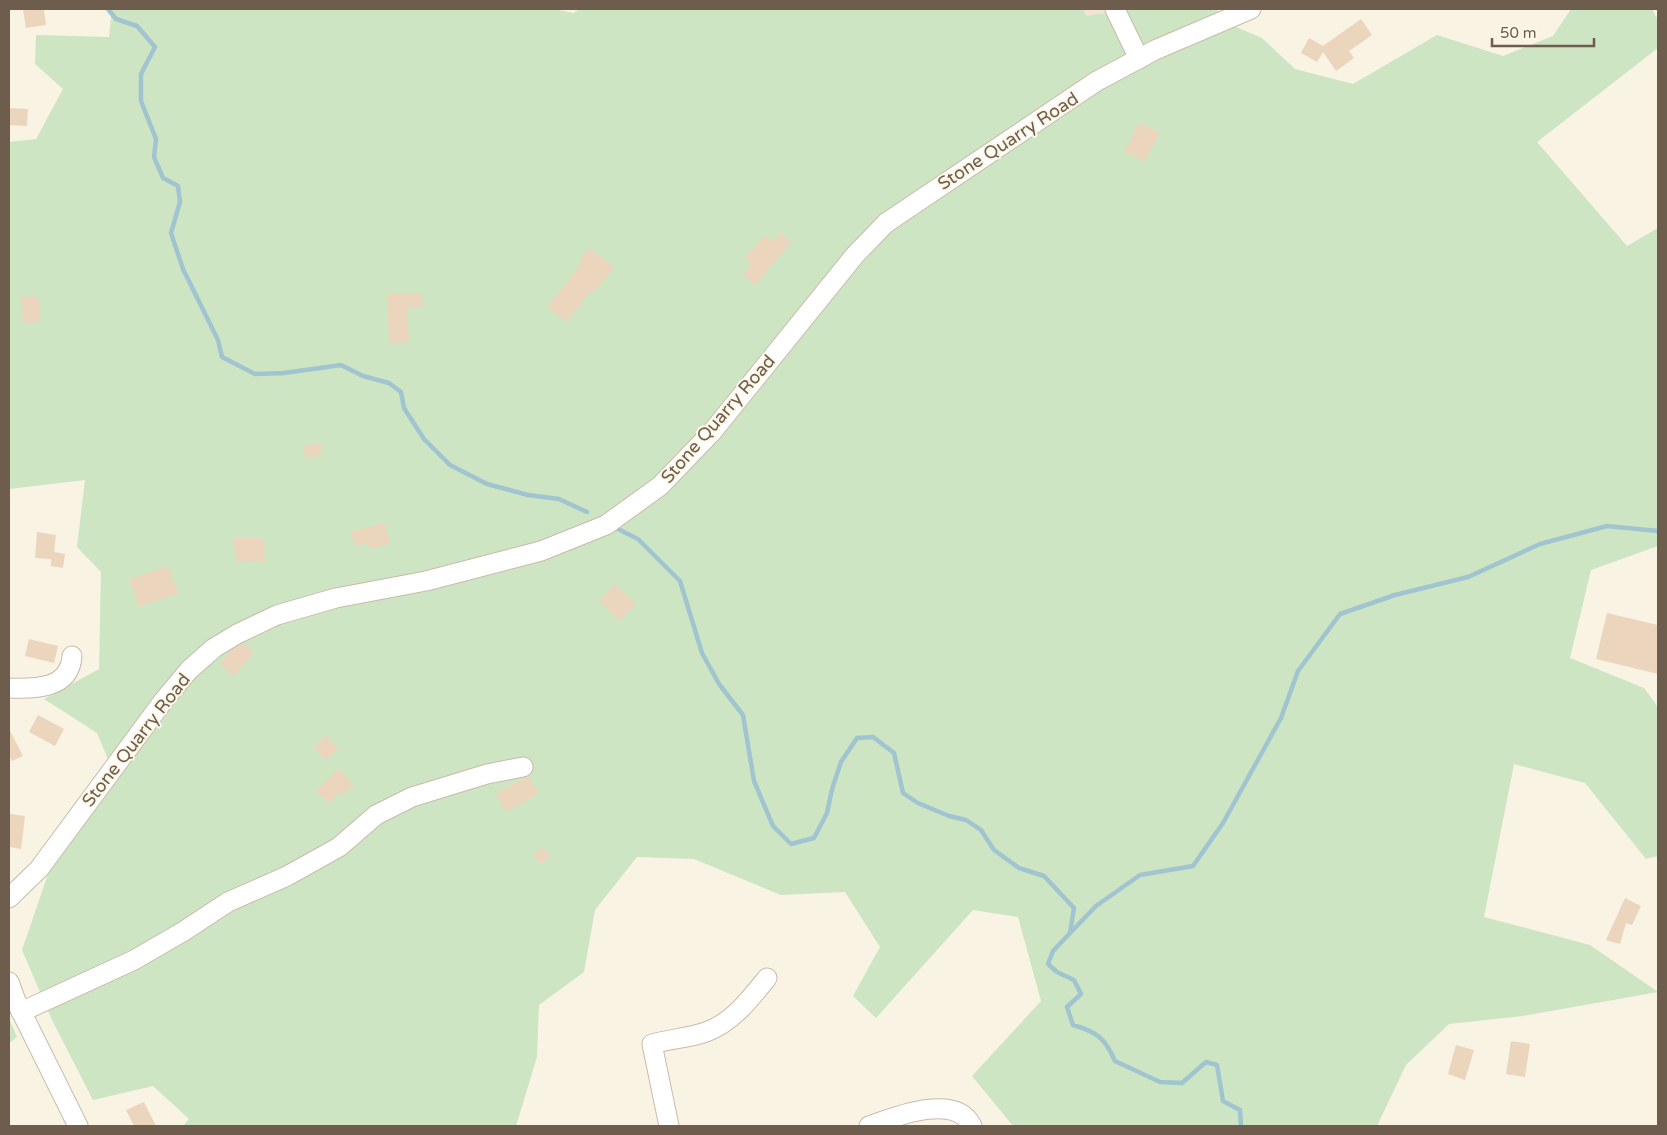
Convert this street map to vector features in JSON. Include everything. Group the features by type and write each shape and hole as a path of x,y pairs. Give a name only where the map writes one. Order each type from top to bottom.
{"street":[{"path":"1115,9 1139,58"},
{"name":"Stone Quarry Road","path":"9,898 39,869 164,700 189,670 214,648 237,634 277,615 336,598 426,581 542,551 606,525 660,486 712,432 855,255 886,223 1097,82 1139,58 1251,9"},
{"path":"9,688 37,688 60,681 71,667 72,656"},
{"path":"21,1012 134,960 184,931 228,902 287,876 339,847 376,814 412,797 488,774 523,767"},
{"path":"669,1126 652,1044 706,1032 730,1018 767,978"},
{"path":"9,982 21,1012 78,1126"},
{"path":"869,1126 910,1112 945,1109 964,1115 972,1126"}],"shaded area":[{"path":"1084,9 1130,9 1086,16"}],"green space":[{"path":"112,9 555,9 573,13 580,9 1084,9 1086,16 1130,9 1217,9 1222,21 1262,38 1295,69 1353,84 1437,35 1503,56 1553,36 1571,9 1652,9 1658,20 1658,48 1537,142 1627,246 1658,228 1658,546 1591,570 1570,658 1644,688 1658,707 1658,856 1646,859 1585,783 1514,764 1484,917 1590,945 1658,992 1523,1016 1449,1024 1406,1065 1377,1126 1013,1126 972,1076 1041,1001 1018,917 973,910 876,1018 853,996 880,947 845,892 781,895 694,859 637,857 595,910 584,972 539,1005 537,1057 516,1126 183,1126 189,1119 153,1086 93,1100 52,1020 22,950 50,868 112,769 97,733 44,699 99,669 101,572 77,547 85,480 9,489 9,142 36,139 63,89 35,64 36,35 109,37"},
{"path":"9,1018 17,1037 9,1043"}],"building":[{"path":"23,9 44,9 46,25 26,28"},
{"path":"1361,19 1372,35 1349,51 1354,58 1336,71 1323,52 1317,62 1301,53 1309,38 1323,46"},
{"path":"9,108 28,109 27,126 9,125"},
{"path":"1140,122 1160,133 1144,162 1124,151"},
{"path":"781,232 792,242 755,285 743,274 751,264 744,258 765,235 773,242"},
{"path":"589,248 614,267 594,293 591,291 567,322 547,307 581,264 578,262"},
{"path":"422,293 423,307 407,308 409,342 389,343 387,294"},
{"path":"38,296 40,322 23,324 21,297"},
{"path":"321,444 322,456 305,457 304,445"},
{"path":"384,523 390,544 369,549 368,543 355,546 351,532"},
{"path":"37,532 56,535 54,552 65,554 63,568 51,566 51,559 35,558"},
{"path":"234,538 264,538 265,561 235,562"},
{"path":"168,566 178,593 139,607 129,579"},
{"path":"615,584 636,604 620,621 599,601"},
{"path":"1607,613 1658,625 1658,674 1596,659"},
{"path":"29,639 58,646 54,663 25,656"},
{"path":"243,643 254,652 234,676 220,664 230,651"},
{"path":"38,715 64,729 55,746 29,732"},
{"path":"9,729 23,756 12,761 9,755"},
{"path":"327,736 338,750 325,760 314,746"},
{"path":"338,769 354,784 343,795 340,792 329,803 316,791"},
{"path":"529,776 538,794 506,812 496,793"},
{"path":"10,814 25,816 21,849 9,847"},
{"path":"543,847 551,857 541,864 533,855"},
{"path":"1625,898 1641,906 1632,925 1626,923 1620,944 1606,940"},
{"path":"1511,1041 1530,1044 1525,1077 1506,1074"},
{"path":"1456,1045 1474,1050 1465,1080 1448,1074"},
{"path":"144,1102 156,1126 134,1126 126,1110"}],"waterway":[{"path":"108,9 116,19 137,26 155,47 141,74 141,101 156,139 154,157 163,178 178,186 180,202 171,233 183,269 218,340 222,357 255,374 284,373 341,365 363,376 389,383 401,392 404,408 424,439 450,465 487,484 528,495 559,499 587,512"},
{"path":"1070,933 1096,906 1140,875 1193,866 1223,823 1281,718 1298,671 1340,614 1395,595 1468,577 1540,544 1607,526 1658,531"},
{"path":"618,529 638,539 680,581 702,653 719,684 743,715 754,781 773,826 791,844 814,838 827,813 832,789 841,762 857,738 873,737 894,753 903,793 918,803 949,816 966,820 981,830 994,850 1019,868 1044,876 1074,908 1070,933 1053,951 1048,964 1057,972 1074,980 1081,994 1067,1007 1073,1025 1094,1033 1104,1041 1115,1061 1160,1082 1182,1083 1206,1062 1217,1065 1223,1101 1240,1110 1241,1126"}]}
